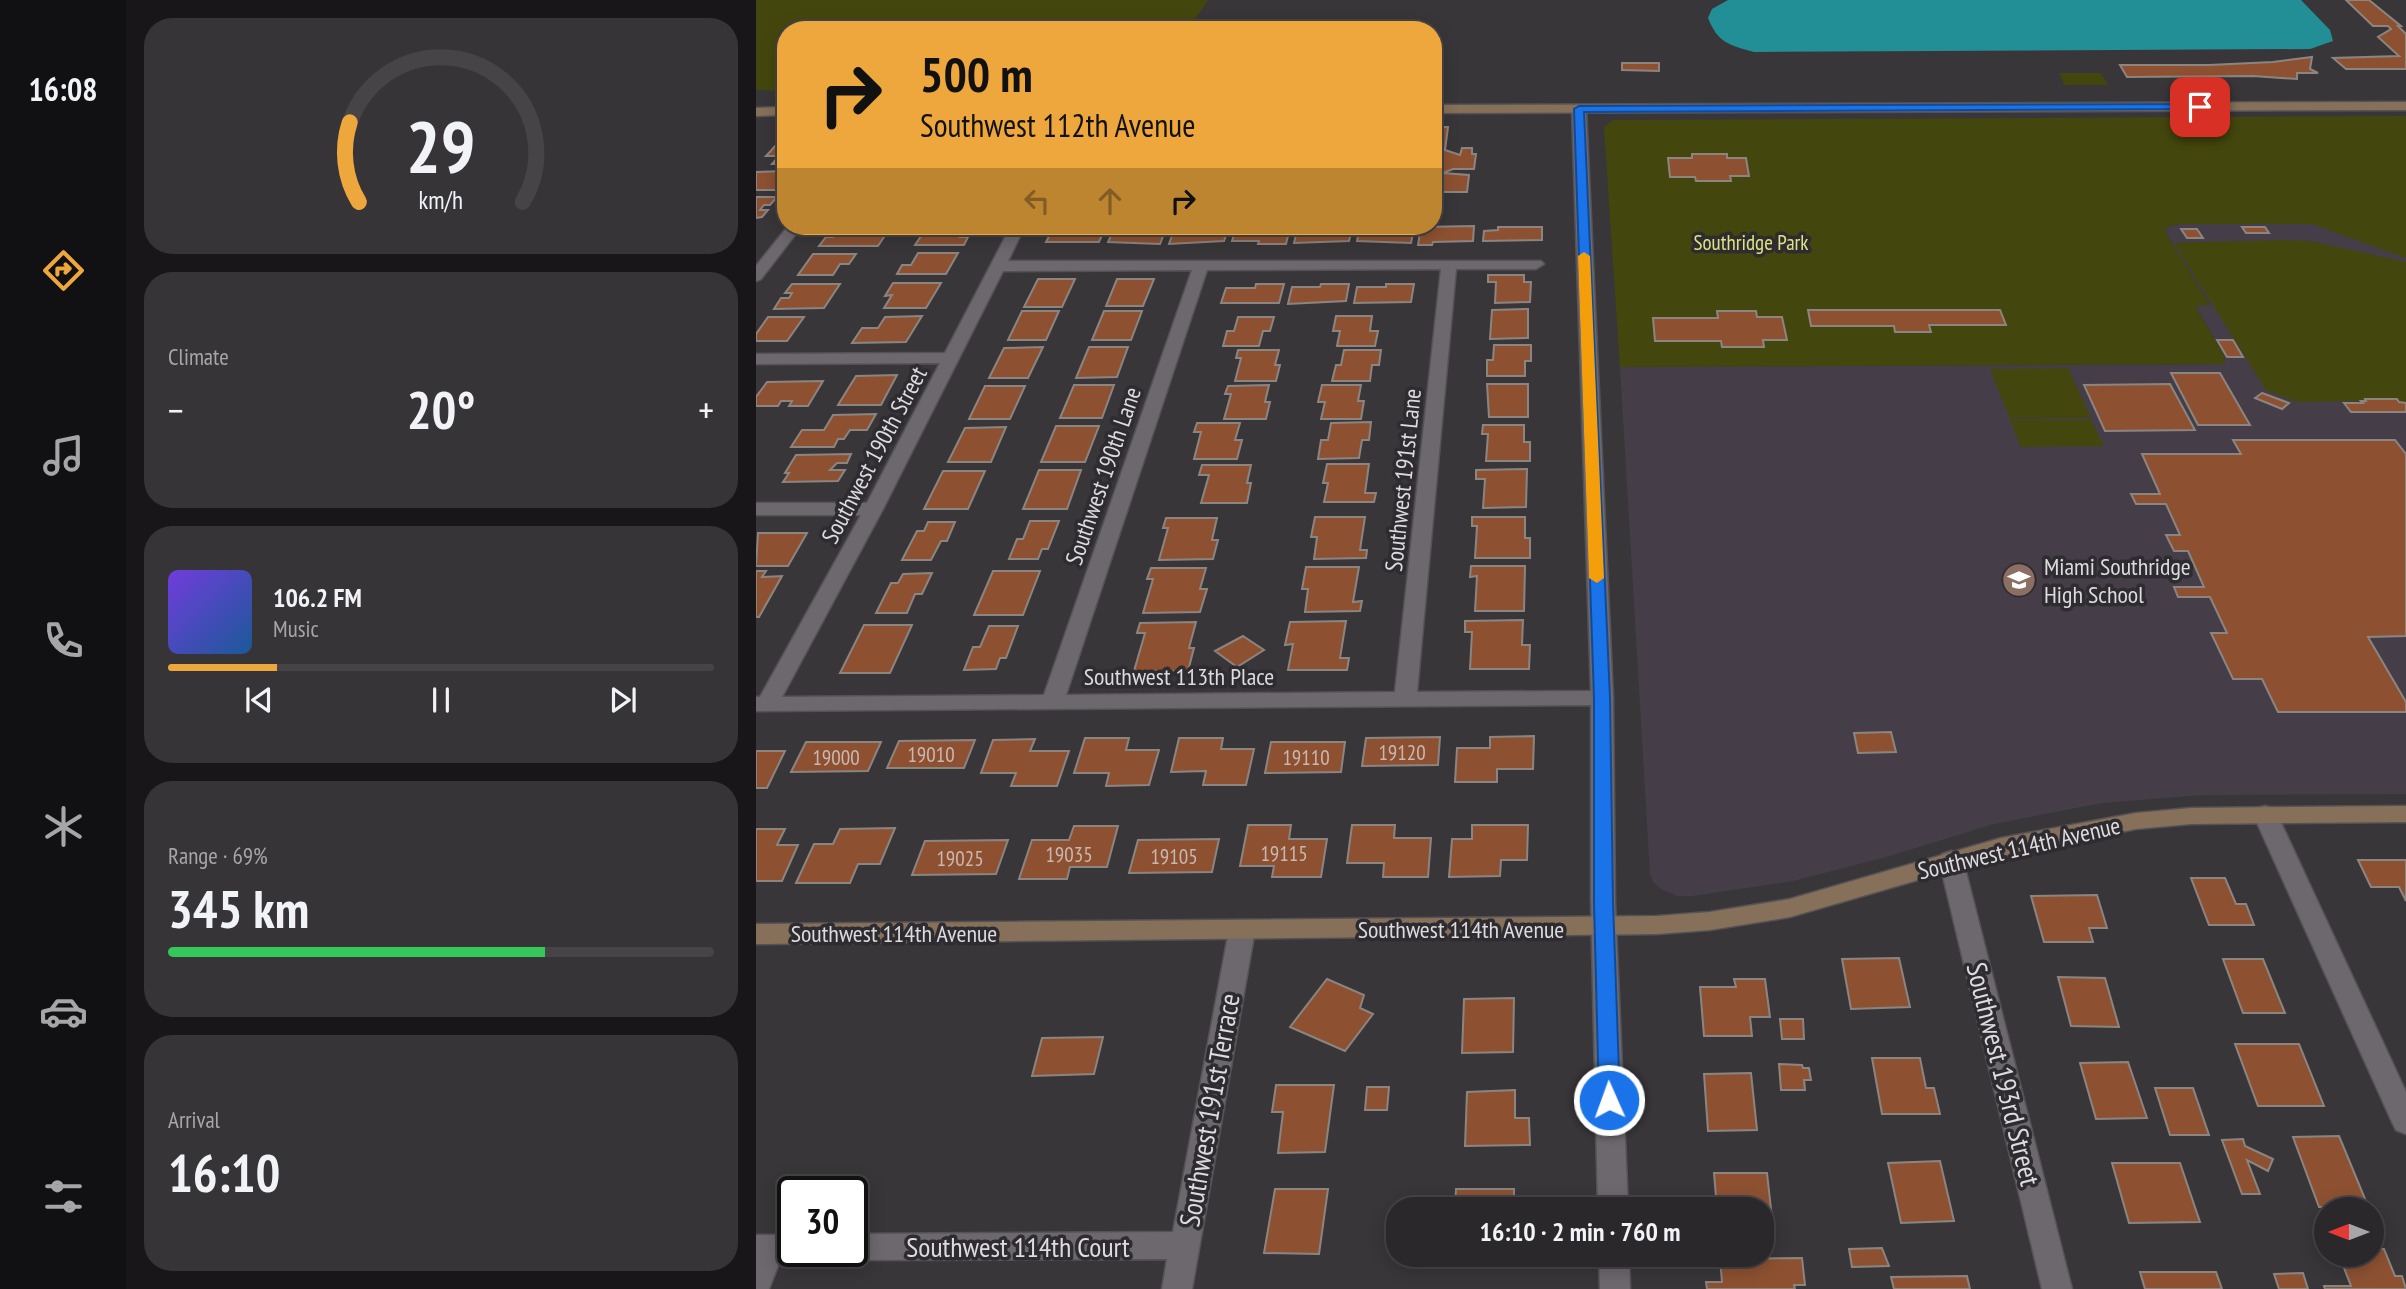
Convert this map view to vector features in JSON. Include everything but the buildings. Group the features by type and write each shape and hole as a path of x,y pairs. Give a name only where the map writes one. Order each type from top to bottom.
{"street":[{"path":"1442,110 2406,106"},
{"path":"1579,109 1602,698 1604,927 1613,1197"},
{"path":"756,112 777,111"},
{"path":"756,276 788,235"},
{"name":"Southwest 190th Street","path":"762,704 874,509 1014,235"},
{"path":"998,266 1536,264"},
{"name":"Southwest 190th Lane","path":"1052,703 1201,265"},
{"name":"Southwest 191st Lane","path":"1405,701 1449,265"},
{"path":"756,359 953,358"},
{"path":"756,509 874,509"},
{"name":"Southwest 113th Place","path":"762,704 1602,698"},
{"path":"2265,814 2403,1107"},
{"name":"Southwest 114th Avenue","path":"756,934 1604,927 1710,921 1769,912 1836,897 1951,860 2050,836 2136,821 2265,814 2406,814"},
{"name":"Southwest 193rd Street","path":"1951,860 2057,1289"},
{"name":"Southwest 191st Terrace","path":"1177,1289 1242,930"},
{"name":"Southwest 114th Court","path":"868,1247 1185,1245"},
{"path":"756,1283 773,1248"},
{"path":"1614,1267 1615,1289"}],"shaded area":[{"name":"Miami Southridge High School","path":"2180,224 2406,224 2406,794 2203,795 2102,803 1994,824 1886,857 1793,881 1692,896 1677,896 1663,890 1653,882 1650,873 1620,367 2224,364 2225,357 2195,305 2210,304 2166,233 2167,227"}],"green space":[{"path":"756,0 1208,0 1194,21 777,21 777,91 756,90"},
{"path":"2059,73 2101,73 2108,85 2065,85"},
{"name":"Southridge Park","path":"2406,116 2406,258 2312,224 2180,224 2167,227 2166,233 2210,305 2195,306 2225,357 2224,364 1620,367 1604,127 1613,120"},
{"path":"2310,241 2406,262 2406,403 2396,399 2296,402 2266,390 2174,243"},
{"path":"2068,368 2091,418 2010,419 1990,369"},
{"path":"2010,420 2091,420 2104,446 2021,447"}],"water":[{"path":"1728,0 2301,0 2330,30 2333,41 2310,49 1754,52 1725,42 1716,33 1708,18 1712,9"}],"slow traffic":[{"path":"1584,256 1597,578"}],"place":[{"name":"Miami Southridge High School","path":"2019,580"}],"route":[{"path":"1609,1100 1603,902 1602,698 1579,109 2200,107"}]}
